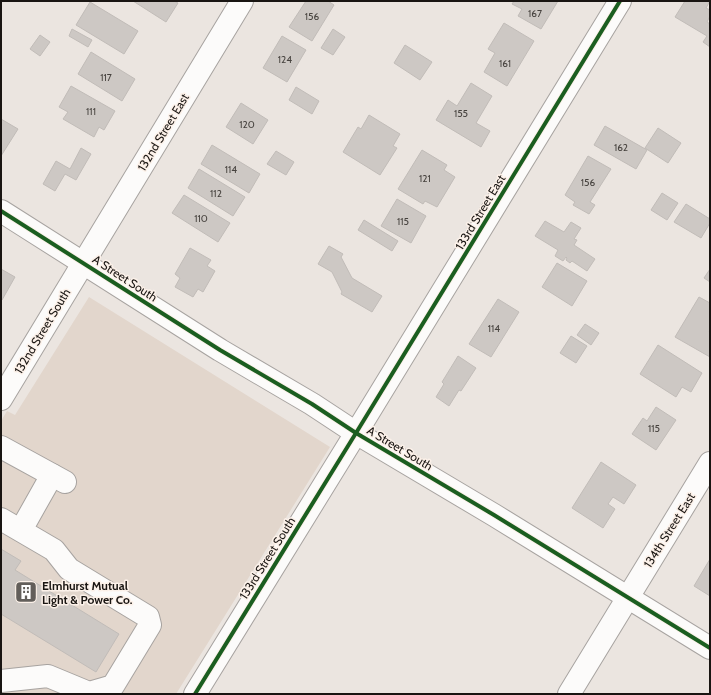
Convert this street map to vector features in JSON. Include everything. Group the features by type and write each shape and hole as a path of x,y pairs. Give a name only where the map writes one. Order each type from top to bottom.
{"street":[{"name":"132nd Street East","path":"84,263 242,1"},
{"name":"133rd Street East","path":"356,433 620,1"},
{"name":"A Street South","path":"1,211 220,350 312,404 356,433 494,515 710,648"},
{"name":"132nd Street South","path":"1,399 84,263"},
{"name":"133rd Street South","path":"195,694 356,433"},
{"path":"1,447 58,478 21,530"},
{"name":"134th Street East","path":"569,694 710,463"},
{"path":"1,519 54,550 69,569 148,617 150,625 113,686 89,693 48,676 1,681"}],"shaded area":[{"path":"89,297 330,447 176,694 1,694 1,421 7,411 15,415"}],"building":[{"path":"133,1 174,1 178,3 166,22"},
{"path":"306,1 328,1 334,5 312,41 289,27"},
{"path":"514,1 558,1 541,29 518,16 522,9 512,4"},
{"path":"685,1 710,1 706,8 710,10 710,16 707,22 710,24 710,47 703,42 707,36 675,17"},
{"path":"90,2 138,31 124,54 76,25"},
{"path":"504,23 534,41 507,86 484,72 495,53 488,49"},
{"path":"72,29 92,40 88,47 69,36"},
{"path":"333,29 345,37 333,55 321,48"},
{"path":"40,35 50,42 40,56 30,49"},
{"path":"282,36 306,50 287,82 263,68"},
{"path":"405,45 432,62 420,80 394,63"},
{"path":"91,52 135,79 122,101 78,74"},
{"path":"471,83 492,96 476,123 490,131 481,147 436,120 448,100 457,106"},
{"path":"71,86 115,111 104,130 99,127 94,137 63,119 68,112 59,107"},
{"path":"296,87 319,101 312,114 289,100"},
{"path":"241,103 268,120 253,144 226,127"},
{"path":"369,115 400,134 393,146 397,148 380,175 343,152 358,127 361,129"},
{"path":"1,119 18,129 1,156"},
{"path":"605,126 647,150 636,169 594,145"},
{"path":"658,128 681,143 668,163 645,148"},
{"path":"212,145 260,174 249,193 201,164"},
{"path":"81,148 91,154 76,180 65,174 55,191 43,184 56,161 70,169"},
{"path":"422,150 447,165 444,170 455,177 437,207 425,201 423,204 398,189"},
{"path":"276,151 294,162 286,175 267,164"},
{"path":"588,156 611,169 590,202 595,205 589,214 573,205 575,202 565,195"},
{"path":"199,169 245,197 233,216 188,188"},
{"path":"662,193 678,203 667,220 651,210"},
{"path":"184,195 230,223 218,242 172,213"},
{"path":"397,199 426,216 411,243 381,226"},
{"path":"686,204 710,219 710,223 701,238 674,222"},
{"path":"364,220 398,241 392,251 358,230"},
{"path":"545,221 564,232 571,222 581,228 574,239 577,240 574,245 595,259 587,271 572,261 570,263 566,260 566,257 563,261 555,256 558,250 535,236"},
{"path":"329,246 343,254 341,257 352,278 382,296 372,312 341,294 342,292 332,272 318,264"},
{"path":"190,248 211,260 207,266 215,271 203,292 198,289 193,297 175,287 180,278 175,274"},
{"path":"557,263 587,281 572,306 542,287"},
{"path":"1,269 15,277 2,300 1,299"},
{"path":"710,269 710,282 704,278"},
{"path":"699,297 710,303 710,357 675,337"},
{"path":"498,299 519,312 491,357 469,344"},
{"path":"585,324 599,333 591,345 577,335"},
{"path":"571,336 587,346 576,363 560,353"},
{"path":"658,345 702,373 691,392 682,387 676,397 640,374"},
{"path":"458,356 476,368 449,406 436,397 444,384 442,382"},
{"path":"656,407 676,420 656,450 632,434 643,418 647,421"},
{"path":"601,462 636,485 624,504 613,497 608,504 615,509 603,528 572,508"},
{"name":"Elmhurst Mutual Light & Power Co.","path":"1,549 21,561 15,570 119,634 96,672 1,614"},
{"path":"710,559 710,596 694,586"}],"cycle path":[{"path":"195,694 620,1"},
{"path":"1,211 220,350 312,404 356,433 494,515 710,648"}],"place":[{"name":"Elmhurst Mutual Light & Power Co.","path":"26,592"}]}
